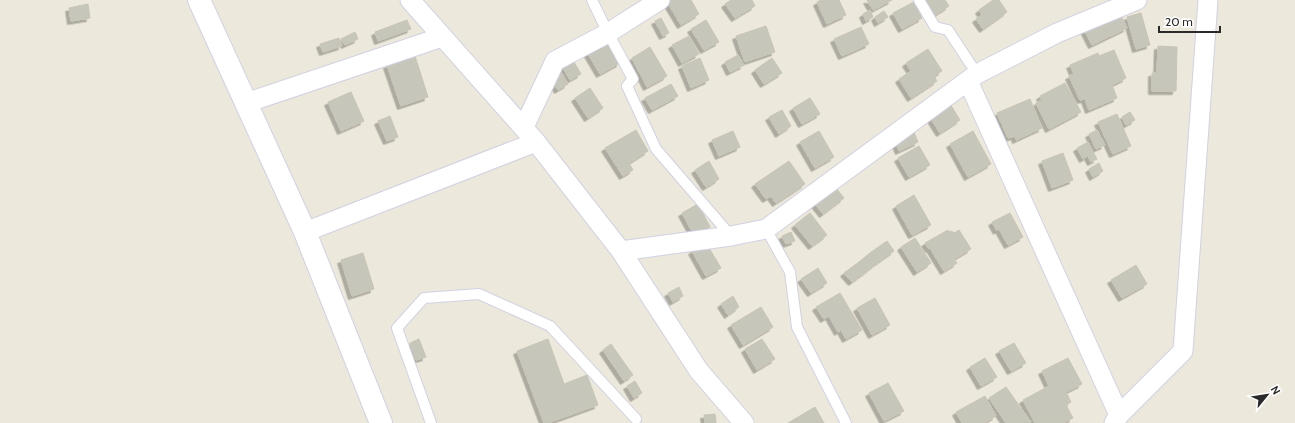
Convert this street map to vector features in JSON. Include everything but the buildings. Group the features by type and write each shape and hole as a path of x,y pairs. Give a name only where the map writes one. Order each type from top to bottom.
{"street":[{"path":"199,0 305,232 381,423"},
{"path":"410,0 536,142 621,251 699,371 744,423"},
{"path":"524,127 555,61 608,33 660,0"},
{"path":"621,251 731,236 766,229 972,77 1057,33 1137,0"},
{"path":"972,77 1116,419 1183,352 1208,0"},
{"path":"246,103 442,37"},
{"path":"305,232 536,142"}],"lane":[{"path":"592,0 633,79 627,86 656,149 731,236"},
{"path":"919,0 935,27 948,30 972,77"},
{"path":"766,229 790,272 797,327 846,423"},
{"path":"431,423 397,328 424,298 479,294 550,326 636,419"}]}
